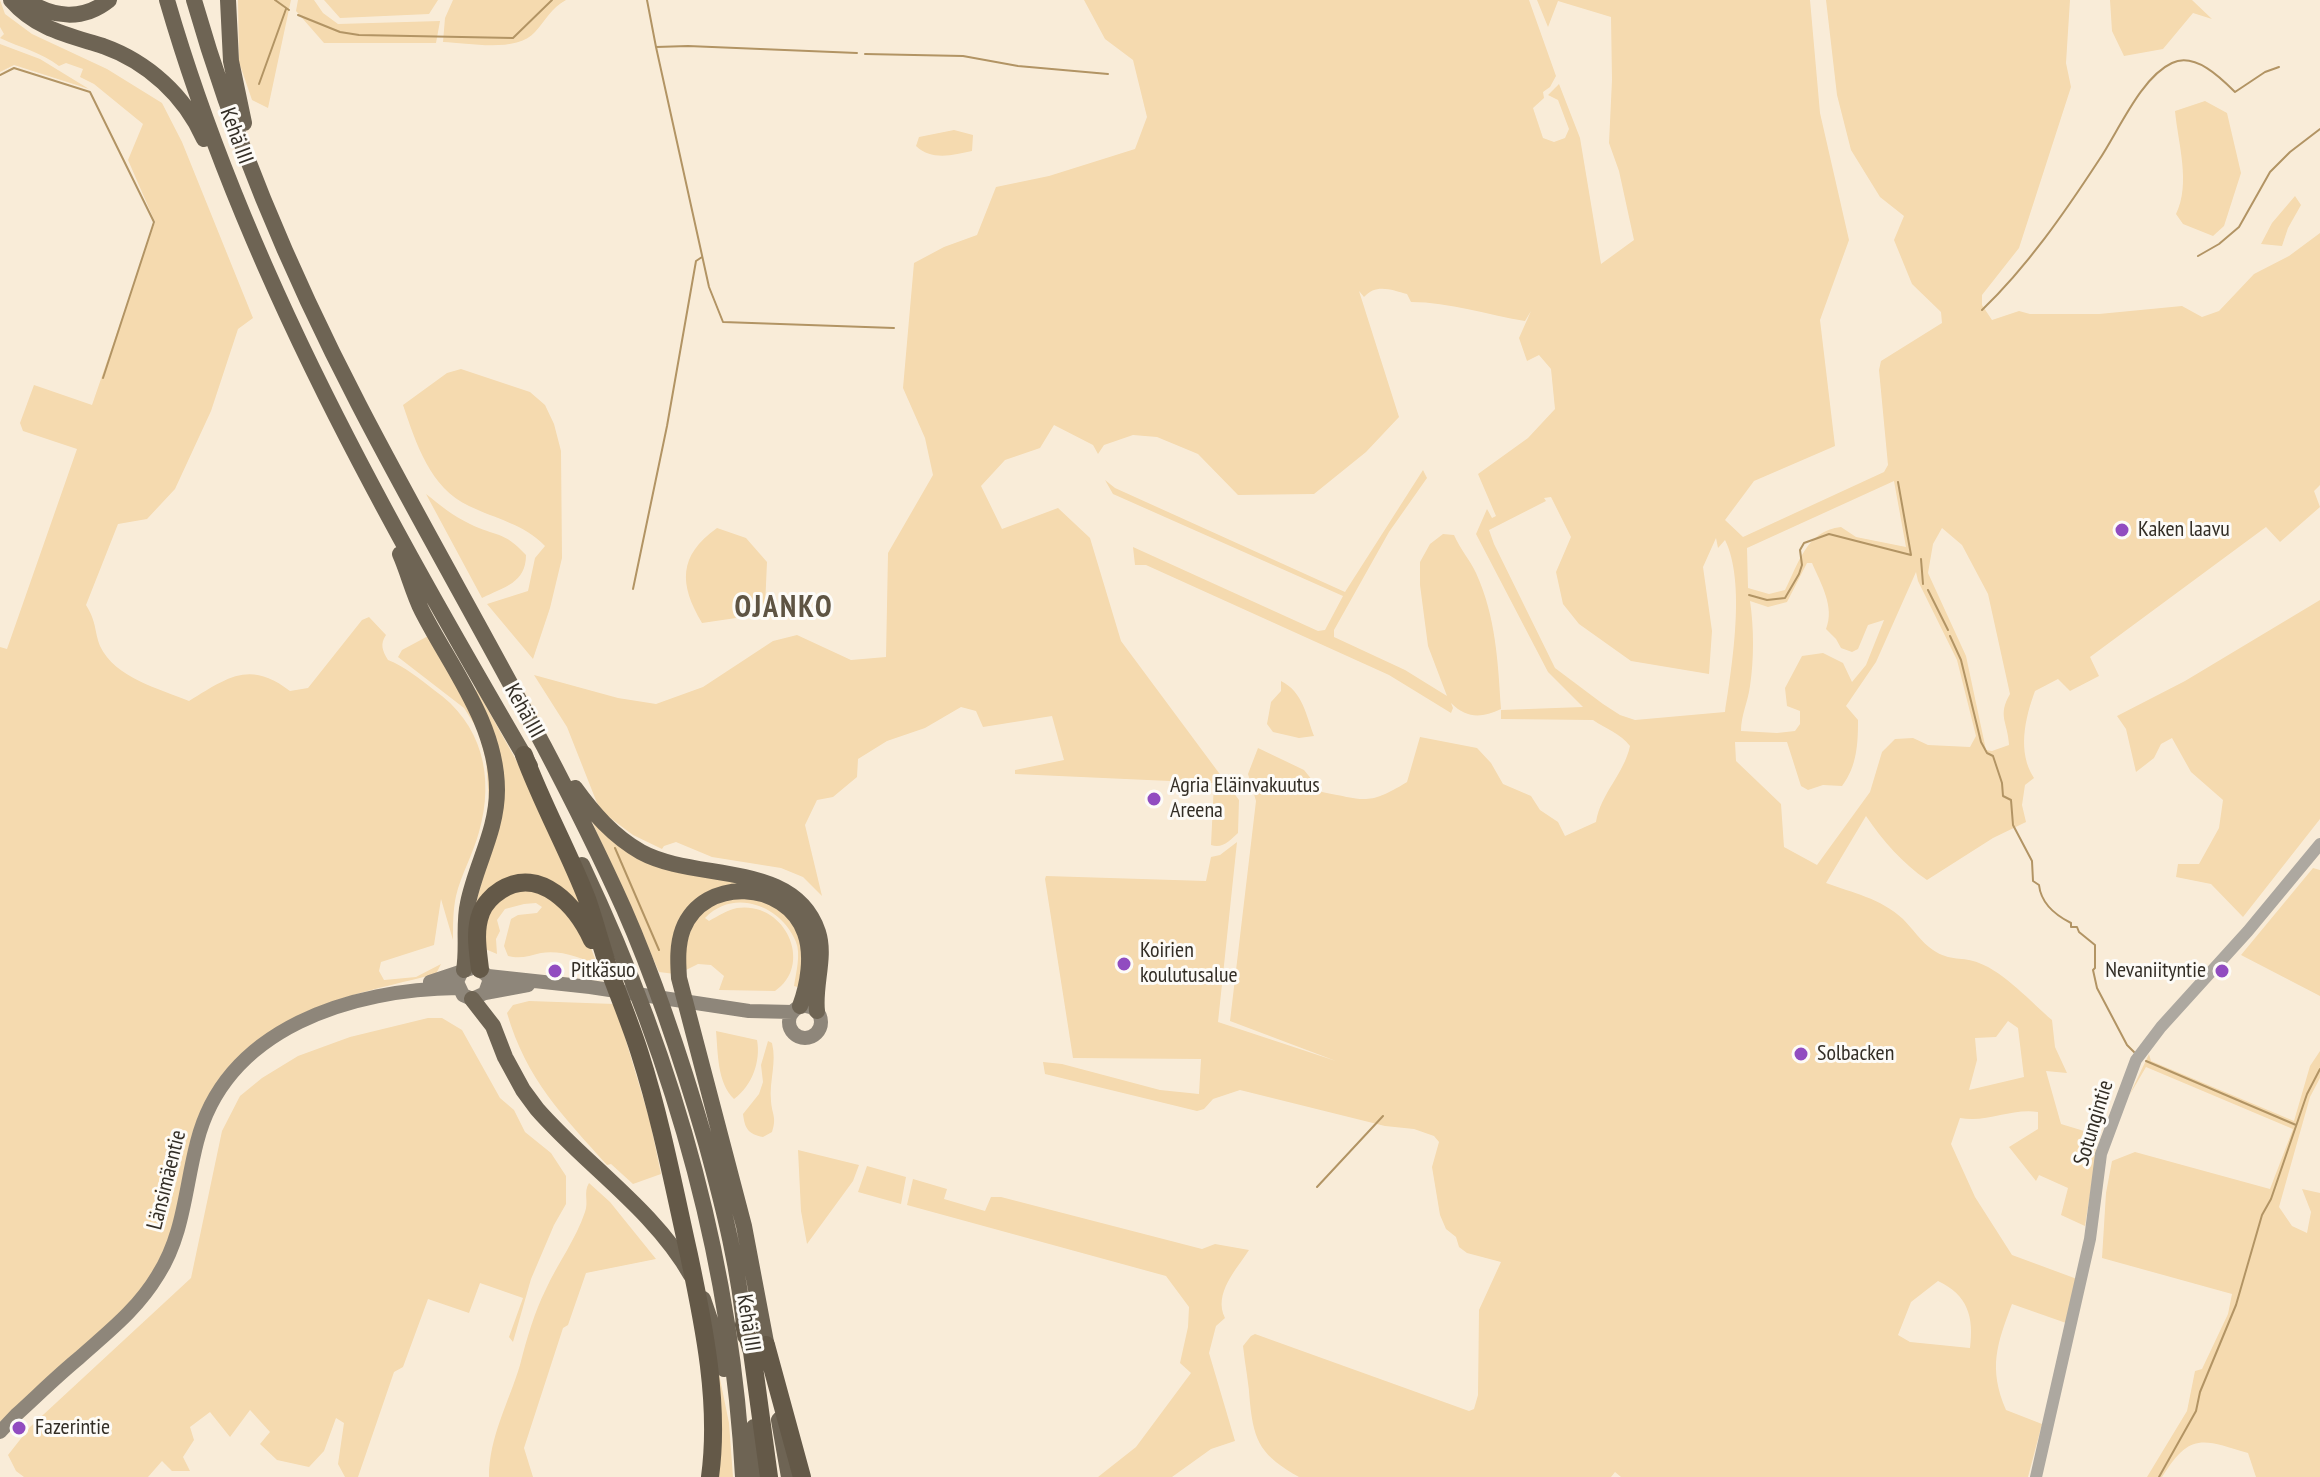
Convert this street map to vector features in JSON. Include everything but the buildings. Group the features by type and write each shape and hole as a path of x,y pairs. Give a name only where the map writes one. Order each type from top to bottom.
{"highway":[{"path":"11,0 45,28 120,53 169,87 195,122 219,177 236,202"},
{"path":"26,0 63,16 86,13 109,0"},
{"name":"Kehä III","path":"167,0 236,202 341,430 524,755 579,859 630,970 682,1124 715,1256 729,1336 743,1477"},
{"name":"Kehä III","path":"194,0 226,99 266,205 312,311 601,859 650,974 711,1162 744,1325 758,1477"},
{"path":"228,0 231,61 248,137 261,173 266,205"},
{"path":"341,430 359,477 408,571 420,607 484,724 492,750 496,779 495,818 468,902 470,975"},
{"path":"544,749 596,816 641,852 676,866 763,881 795,898 810,914 819,934 817,1011"},
{"path":"524,755 537,791 581,885 626,1013 663,1137 706,1349 713,1425 710,1477"},
{"path":"470,975 480,915 497,893 523,883 551,890 569,904 608,967"},
{"path":"789,1477 737,1196 679,978 681,936 694,911 723,893 753,891 783,904 795,915 804,931 809,952 796,1009"},
{"path":"478,996 505,1057 537,1109 648,1220 684,1263 711,1320 740,1436"},
{"path":"744,1325 752,1352 769,1477"},
{"path":"766,1345 802,1477"}],"main road":[{"name":"Länsimäentie","path":"0,1432 126,1317 159,1274 181,1223 203,1125 216,1096 240,1065 264,1043 307,1017 374,995 407,991 470,975 556,983 749,1011 796,1009"},
{"path":"470,975 489,982 478,996 463,995 470,975"},
{"name":"Länsimäentie","path":"478,996 510,988 556,983"},
{"path":"806,1006 817,1011 821,1021 815,1034 805,1038 791,1029 789,1020 796,1009 806,1006"},
{"name":"Länsimäentie","path":"749,1011 791,1029"}],"street":[{"name":"Sotungintie","path":"2036,1477 2090,1239 2101,1154 2136,1060 2154,1035 2248,931 2320,844"}],"shaded area":[{"path":"0,0 5,14 32,34 107,69 162,103 182,142 253,318 238,329 211,411 175,489 147,519 118,524 86,605 100,646 107,657 127,674 189,701 239,675 263,676 290,691 308,688 362,620 369,617 386,635 382,647 388,660 406,669 450,703 464,718 480,753 485,791 479,832 456,896 453,940 441,899 434,945 381,962 379,971 384,980 416,977 441,964 436,974 373,989 316,1008 289,1020 241,1057 219,1083 171,1236 151,1278 125,1312 0,1422 0,647 7,649 77,449 23,431 20,423 34,385 92,405 155,222 128,160 143,124 94,84 80,77 83,69 66,63 59,66 0,38 4,34 0,27"},
{"path":"238,0 291,0 268,108 252,100 239,62"},
{"path":"298,0 314,0 323,13 338,24 440,21 436,43 324,43 296,11"},
{"path":"324,0 438,0 429,14 340,18"},
{"path":"453,0 566,0 552,10 527,38 517,43 492,45 443,42 445,18"},
{"path":"1084,0 1529,0 1556,76 1543,92 1544,98 1533,108 1543,138 1554,142 1565,138 1569,129 1558,100 1548,95 1559,84 1580,138 1601,264 1634,240 1619,171 1609,143 1611,17 1558,1 1548,27 1537,0 1810,0 1820,113 1849,240 1820,320 1835,446 1754,481 1725,520 1743,537 1884,472 1888,465 1879,370 1881,361 1942,323 1941,312 1912,284 1894,240 1904,216 1880,197 1851,150 1837,95 1826,0 2070,0 2066,63 2071,87 2019,248 1982,295 1982,305 1992,320 2019,311 2030,314 2099,314 2182,306 2202,317 2219,311 2254,274 2289,256 2320,233 2320,485 2314,491 2320,507 2280,542 2266,527 2090,657 2099,676 2070,691 2058,679 2035,691 2024,735 2026,757 2034,778 2025,785 2022,805 2026,822 1993,838 1927,880 1894,851 1866,816 1826,883 1885,906 1939,954 1988,967 2052,1020 2055,1047 2067,1073 2046,1071 2061,1124 2094,1134 2096,1156 2085,1226 2061,1215 2068,1188 2039,1175 2036,1181 2009,1147 2038,1129 2038,1112 1980,1119 1960,1118 1951,1144 1975,1197 2012,1255 2077,1279 2066,1323 2012,1304 1999,1344 1997,1381 2006,1410 2042,1424 2028,1477 1621,1477 1615,1472 1611,1477 1299,1477 1268,1455 1254,1428 1243,1346 1255,1334 1469,1411 1474,1409 1478,1395 1479,1310 1501,1262 1467,1253 1446,1229 1440,1215 1432,1167 1439,1142 1434,1136 1414,1129 1385,1126 1240,1090 1213,1099 1204,1109 1197,1111 1045,1074 1043,1062 1062,1064 1160,1090 1199,1094 1201,1059 1073,1058 1045,879 1046,876 1206,881 1211,857 1220,855 1237,842 1218,1022 1336,1061 1230,1021 1256,801 1248,774 1258,748 1304,770 1322,792 1366,799 1383,795 1407,782 1420,737 1477,748 1491,763 1503,784 1531,796 1540,810 1558,822 1565,836 1596,822 1630,746 1593,720 1501,719 1501,710 1583,707 1548,672 1476,534 1487,509 1492,518 1496,516 1478,474 1528,438 1555,409 1551,369 1539,355 1527,361 1519,338 1531,311 1525,321 1454,306 1411,302 1407,294 1390,290 1374,290 1364,297 1359,291 1399,417 1366,452 1314,494 1238,495 1198,454 1157,437 1133,435 1104,445 1098,454 1093,445 1054,425 1040,448 1005,460 981,486 1002,529 1058,508 1090,538 1121,641 1239,800 1238,833 1226,843 1211,845 1214,783 1015,774 1015,770 1064,760 1052,716 983,727 976,711 961,707 925,728 887,741 858,759 857,777 833,797 817,800 805,825 822,896 803,877 781,868 712,857 676,842 662,849 633,835 605,814 597,803 567,727 534,675 618,698 656,704 703,687 773,641 797,635 851,660 886,657 888,553 933,475 925,438 903,388 914,263 944,247 977,235 996,187 1049,176 1135,149 1147,117 1133,60 1105,39","holes":["1894,481 1906,547 1856,537 1841,527 1829,530 1819,535 1805,550 1785,590 1769,594 1748,588 1747,548","1551,497 1571,537 1556,572 1563,604 1579,624 1631,661 1709,674 1712,631 1703,567 1716,538 1718,548 1725,540 1735,578 1736,601 1734,648 1725,712 1635,720 1603,704 1555,668 1489,530 1546,501 1544,498","1942,528 1962,545 1988,594 2010,694 2004,708 2009,745 1986,750 1966,656 1928,573 1933,544","1807,563 1812,563 1828,604 1826,629 1841,648 1852,652 1858,649 1868,625 1884,620 1866,665 1852,682 1843,663 1823,653 1802,656 1785,688 1787,706 1800,711 1800,724 1795,731 1741,731 1752,665 1750,601 1768,607 1787,602","1916,572 1957,660 1976,736 1970,747 1928,745 1913,738 1895,739 1882,752 1870,792 1817,865 1784,847 1781,804 1736,761 1735,742 1787,742 1801,786 1808,790 1823,785 1842,786 1854,763 1858,738 1858,720 1846,706 1876,662","2008,1021 2018,1028 2024,1077 1969,1090 1977,1060 1975,1038 1996,1037","1938,1281 1956,1293 1970,1317 1970,1348 1910,1342 1898,1335 1911,1302"]},
{"path":"2110,0 2192,0 2212,19 2193,13 2163,49 2124,56 2112,31"},
{"path":"0,44 40,59 89,89 14,65 0,72"},
{"path":"2205,101 2227,113 2241,173 2224,226 2213,236 2183,224 2176,214 2183,190 2183,177 2175,111"},
{"path":"954,130 973,135 972,151 936,155 916,146 919,137"},
{"path":"2295,196 2301,205 2282,246 2261,244 2272,223"},
{"path":"461,369 530,392 545,405 561,451 562,558 533,659 487,604 528,591 535,558 545,546 528,532 469,506 444,488 426,463 403,405 447,373"},
{"path":"1423,470 1427,478 1389,532 1334,630 1334,637 1405,670 1447,696 1428,646 1420,562 1430,544 1443,534 1454,535 1476,573 1492,623 1501,709 1487,714 1469,714 1451,703 1451,713 1389,675 1146,565 1135,565 1133,547 1318,631 1325,630 1343,596 1113,494 1105,480 1115,488 1345,592"},
{"path":"426,494 458,517 518,547 526,555 518,578 482,598"},
{"path":"717,528 746,538 767,562 765,607 743,617 702,623 689,596 686,571 695,549"},
{"path":"2320,600 2320,819 2243,917 2211,884 2176,877 2178,864 2199,864 2219,828 2223,800 2191,772 2172,738 2161,744 2154,758 2136,772 2126,729 2117,716 2185,681"},
{"path":"430,635 479,731 487,756 491,782 491,809 486,837 466,895 463,950 459,951 459,908 486,826 489,801 486,760 478,730 464,708 398,657 402,650"},
{"path":"1281,681 1299,698 1314,736 1299,738 1273,732 1267,724 1271,702 1281,691"},
{"path":"476,688 531,787 591,922 528,879 470,925 500,815"},
{"path":"590,817 634,852 665,868 761,886 783,893 801,906 814,924 818,950 815,981 810,980 813,948 803,921 788,904 770,893 748,888 727,888 707,896 690,910 678,931 675,974 659,972"},
{"path":"2313,868 2320,870 2320,996 2241,955"},
{"path":"530,888 554,897 591,948 598,967 563,953 508,956 504,946 511,919 537,913 542,907 536,903 505,909 497,920 500,931 496,939 497,954 483,948 483,924 501,896"},
{"path":"749,896 778,906 801,936 805,955 801,988 794,986 798,952 789,929 769,910 743,902 717,909 705,918 709,921 737,908 754,908 769,914 781,924 793,951 787,980 775,991 719,990 724,976 711,965 698,964 684,971 687,940 700,914 721,900"},
{"path":"529,1001 615,1004 650,1121 661,1174 633,1184 611,1164 607,1165 548,1095 524,1058 507,1013 513,1005"},
{"path":"428,1018 442,1018 462,1030 500,1098 514,1110 525,1132 551,1153 566,1176 566,1204 531,1279 513,1342 509,1337 523,1298 480,1283 469,1313 428,1299 403,1367 394,1372 358,1477 345,1477 338,1464 344,1423 336,1418 324,1451 309,1467 277,1460 260,1444 270,1432 250,1410 230,1437 210,1412 190,1427 194,1440 183,1457 190,1471 172,1471 162,1461 148,1477 24,1477 16,1471 8,1455 30,1427 191,1278 222,1131 240,1096 298,1056 350,1037"},
{"path":"716,1031 757,1040 758,1056 754,1072 746,1087 734,1099 721,1076"},
{"path":"768,1041 772,1043 773,1050 771,1094 774,1123 772,1132 763,1137 748,1130 743,1114 759,1094 763,1082 761,1065"},
{"path":"2320,1051 2320,1078 2310,1097 2279,1207 2292,1226 2307,1233 2311,1212 2302,1189 2320,1193 2320,1477 2256,1477 2248,1453 2198,1443 2181,1452 2162,1477 2147,1477 2187,1411 2195,1371 2202,1369 2228,1314 2232,1294 2102,1258 2106,1193 2112,1161 2135,1152 2270,1189 2293,1129 2146,1067 2129,1096 2149,1054 2151,1061 2294,1121 2310,1066"},
{"path":"798,1150 859,1165 853,1181 807,1244 801,1211"},
{"path":"867,1166 906,1177 901,1204 858,1192"},
{"path":"913,1179 947,1189 944,1199 985,1211 991,1197 1001,1197 1202,1249 1215,1244 1249,1250 1224,1291 1222,1309 1225,1318 1216,1326 1209,1353 1235,1441 1211,1449 1172,1477 1098,1477 1136,1447 1191,1373 1180,1363 1189,1307 1166,1276 907,1205"},
{"path":"589,1183 610,1202 656,1259 586,1273 568,1325 563,1328 524,1448 533,1477 489,1477 492,1448 531,1326 546,1289 581,1222"},
{"path":"710,1330 729,1423 733,1477 716,1477"}],"waterway":[{"path":"275,0 289,10"},
{"path":"298,15 340,32 359,35 513,38 552,0"},
{"path":"647,0 656,47 857,53"},
{"path":"259,84 286,9"},
{"path":"656,47 709,287 723,322 894,328"},
{"path":"865,54 963,56 1018,66 1108,74"},
{"path":"1982,310 2045,238 2099,160 2140,92 2161,70 2172,63 2190,61 2207,68 2235,92 2265,72 2279,67"},
{"path":"0,75 14,68 90,92 154,222 103,378"},
{"path":"2198,256 2239,227 2270,172 2320,129"},
{"path":"633,589 667,426 696,261 702,257"},
{"path":"1749,595 1767,600 1785,598 1799,574 1802,565 1800,550 1804,543 1829,534 1911,555 1898,482"},
{"path":"1921,559 1923,584"},
{"path":"1928,590 1948,630"},
{"path":"1950,636 1961,660 1981,742 1987,753 1993,756 2003,796 2011,800 2013,825 2032,861 2033,881 2039,885 2050,908 2071,923 2071,927 2077,927 2095,945 2093,970 2097,988 2127,1045 2134,1052"},
{"path":"615,848 659,950"},
{"path":"2146,1061 2296,1125"},
{"path":"2159,1477 2196,1411 2200,1392 2236,1305 2262,1215 2271,1199 2307,1094 2320,1069"},
{"path":"1317,1187 1383,1116"}],"place":[{"name":"Kaken laavu","path":"2122,530"},
{"name":"Agria Eläinvakuutus Areena","path":"1154,799"},
{"name":"Koirien koulutusalue","path":"1124,964"},
{"name":"Pitkäsuo","path":"555,971"},
{"name":"Nevaniityntie","path":"2222,971"},
{"name":"Solbacken","path":"1801,1054"},
{"name":"Fazerintie","path":"19,1428"}],"district":[{"name":"OJANKO","path":"784,608"}]}
